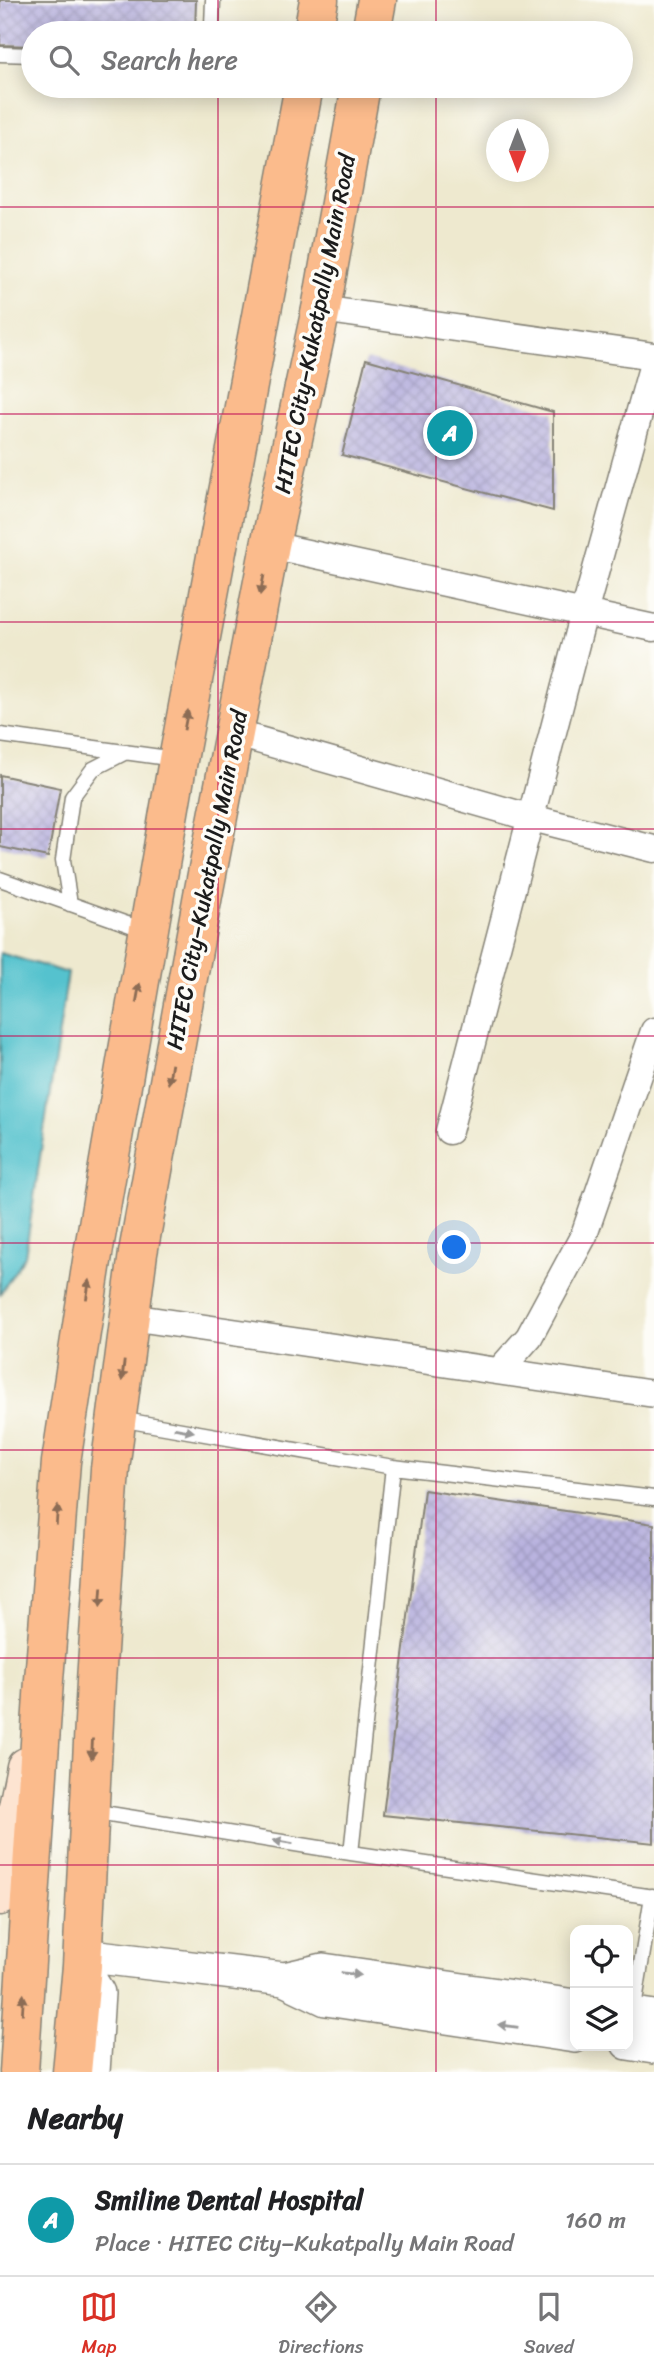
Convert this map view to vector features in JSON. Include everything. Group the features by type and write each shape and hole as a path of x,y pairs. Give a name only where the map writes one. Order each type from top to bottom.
{"main road":[{"path":"315,21 319,0"},
{"path":"373,21 377,0"},
{"name":"HITEC City–Kukatpally Main Road","path":"19,2072 61,1462 178,760 302,98"},
{"name":"HITEC City–Kukatpally Main Road","path":"72,2072 82,1960 110,1469 145,1212 270,545 321,309 359,98"},
{"path":"0,1896 44,1681"}],"street":[{"path":"321,309 654,358 583,613 449,1131"},
{"path":"270,545 654,628"},
{"path":"234,733 532,818 654,849"},
{"path":"499,1371 529,1337 584,1235 654,1031"},
{"path":"130,1317 654,1394"},
{"path":"82,1960 284,1979 323,1970 570,2005"},
{"path":"82,1960 98,1993 93,2072"},
{"path":"284,1979 326,1999 570,2035"},
{"path":"636,2022 654,2047"}],"lane":[{"path":"212,21 213,0"},
{"path":"0,54 21,55"},
{"path":"0,735 178,760"},
{"path":"70,904 63,860 72,797 93,769 126,752"},
{"path":"0,879 148,931"},
{"path":"116,1419 393,1467 654,1498"},
{"path":"351,1853 393,1467"},
{"path":"89,1811 653,1897 636,2022"}],"water":[{"path":"0,953 68,973 25,1256 0,1294"}],"building":[{"path":"0,0 196,0 195,21 21,21 21,46 0,45"},
{"path":"366,359 553,412 553,511 342,455"},
{"path":"0,775 60,788 48,857 0,847"},
{"path":"424,1490 654,1524 654,1843 383,1815"}],"place":[{"name":"Smiline Dental Hospital","path":"450,433"}]}
